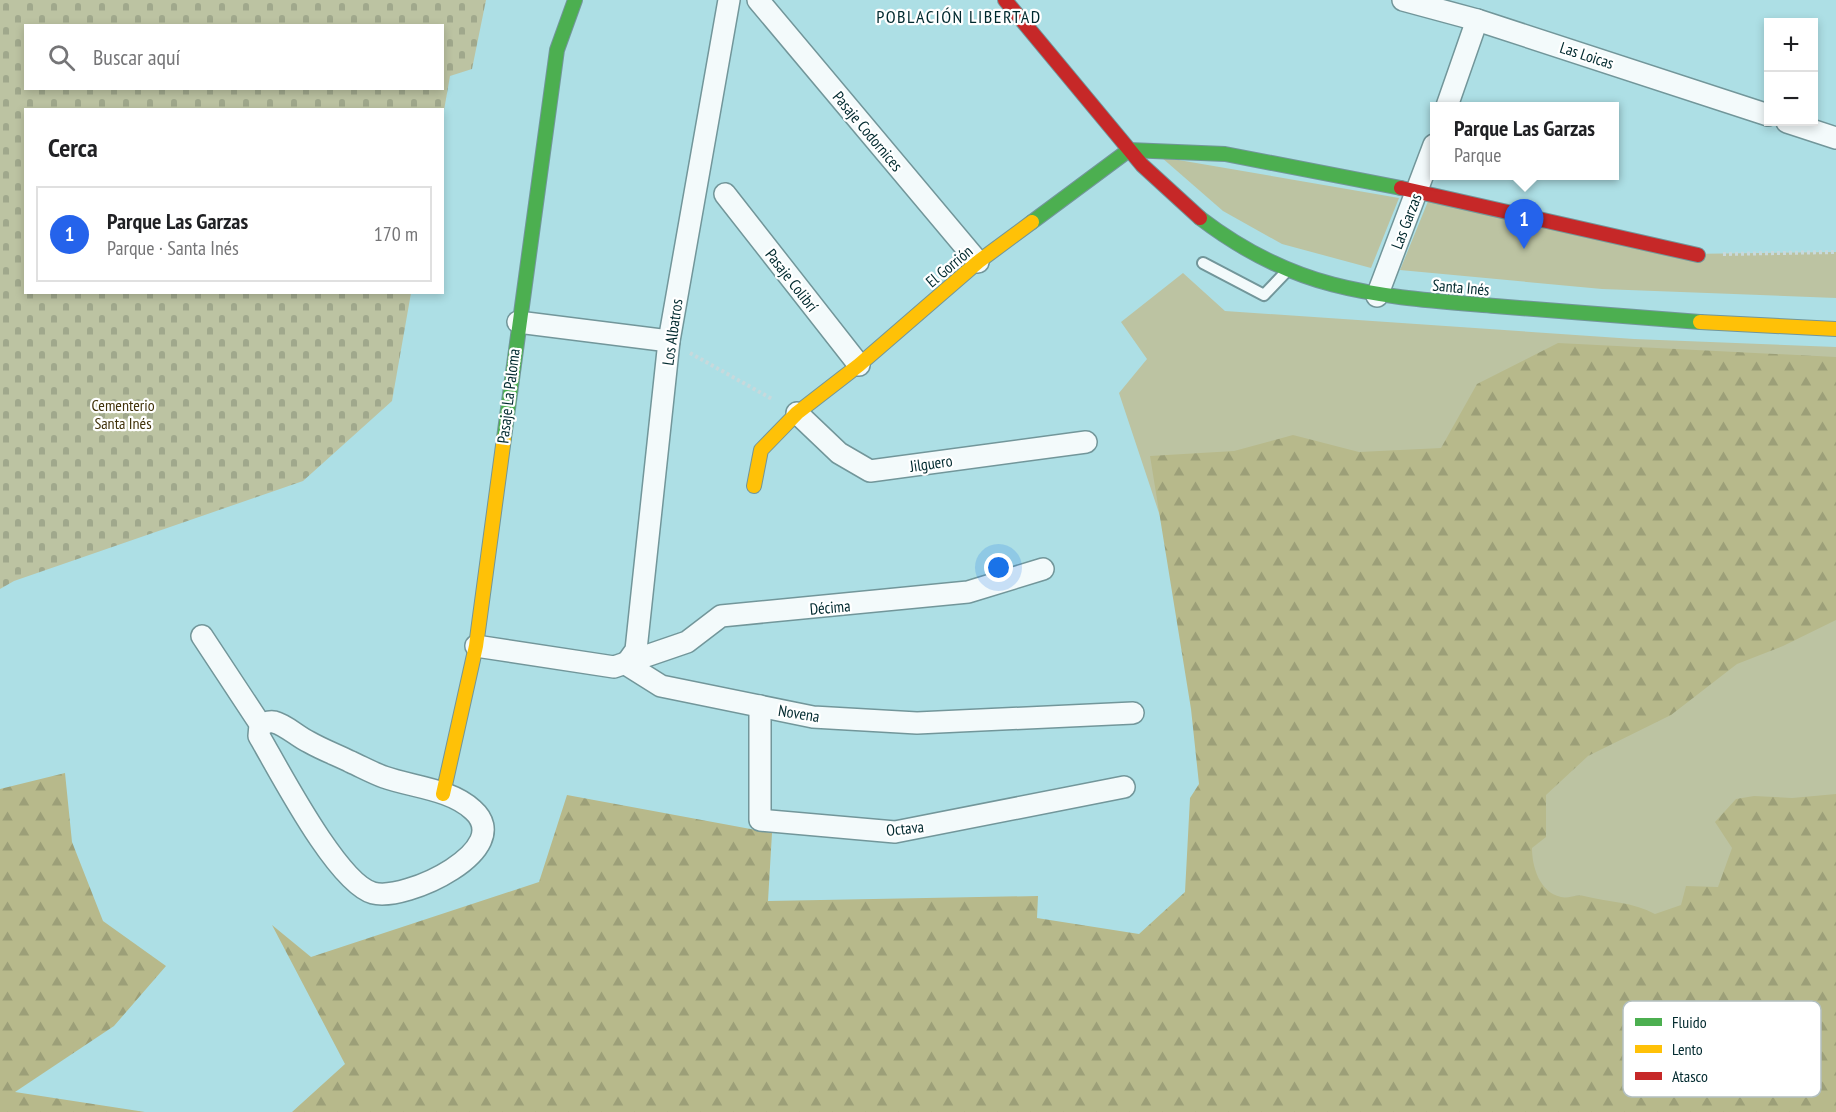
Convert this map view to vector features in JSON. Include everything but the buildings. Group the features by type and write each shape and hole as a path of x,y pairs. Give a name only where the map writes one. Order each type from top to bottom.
{"street":[{"name":"Pasaje La Paloma","path":"443,794 476,646 518,322 557,50 575,0"},
{"name":"Los Albatros","path":"626,664 636,650 669,341 729,0"},
{"name":"Pasaje Codornices","path":"758,0 978,262"},
{"name":"Santa Inés","path":"1005,0 1038,36 1128,150 1194,213 1238,245 1287,271 1325,284 1377,296 1621,318 1836,329"},
{"name":"Las Loicas","path":"1403,0 1477,20 1764,114"},
{"path":"1448,102 1477,20"},
{"path":"1799,126 1836,138"},
{"path":"1128,150 1225,154 1418,191 1698,255"},
{"name":"El Gorrión","path":"754,486 761,450 797,413 859,365 978,262 1128,150"},
{"name":"Las Garzas","path":"1377,296 1430,156"},
{"name":"Pasaje Colibrí","path":"725,194 859,365"},
{"path":"518,322 669,341"},
{"name":"Jilguero","path":"797,413 839,453 870,471 1086,442"},
{"name":"Décima","path":"626,664 687,642 721,616 968,592 1043,568"},
{"path":"202,636 260,724 259,736 333,858 352,879 372,893 394,894 449,873 473,853 483,834 482,821 473,809 443,794 383,777 311,743 275,722 260,724"},
{"path":"476,646 614,667 626,664"},
{"name":"Novena","path":"626,664 660,686 813,717 917,723 1133,713"},
{"name":"Octava","path":"760,706 760,820 895,832 1124,787"}],"lane":[{"path":"1203,263 1264,295 1287,271"}],"path":[{"path":"1698,255 1836,252"},
{"path":"669,341 797,413"}],"green space":[{"name":"Cementerio Santa Inés","path":"0,0 486,0 472,69 450,76 444,110 444,108 24,108 24,294 411,294 392,401 303,481 14,581 0,589"},
{"path":"1161,157 1399,198 1371,268 1282,244 1223,211"},
{"path":"1431,194 1685,254 1836,252 1836,298 1602,289 1400,270"},
{"path":"1183,273 1225,311 1634,339 1836,347 1836,1112 1317,1112 1171,549 1119,393 1147,359 1121,322"},
{"path":"1558,343 1836,357 1836,620 1783,646 1737,664 1671,715 1588,756 1546,795 1546,837 1532,848 1533,863 1538,877 1547,890 1553,894 1620,903 1655,914 1681,905 1686,886 1718,887 1732,848 1715,822 1736,799 1754,796 1792,798 1836,794 1836,1112 292,1112 345,1064 272,925 311,957 539,882 567,795 772,833 768,901 1038,896 1037,918 1139,934 1185,892 1190,798 1199,784 1191,709 1150,456 1234,451 1293,435 1359,452 1441,448 1477,384"},
{"path":"65,773 72,842 103,921 166,966 114,1026 15,1092 145,1112 0,1112 0,789"}],"traffic: fast":[{"path":"504,438 557,50 575,0"},
{"path":"1032,222 1129,150 1225,154 1401,188"},
{"path":"1200,218 1236,243 1271,262 1305,276 1376,294 1700,322"}],"traffic: slow":[{"path":"754,486 761,450 797,413 859,365 978,262 1032,222"},
{"path":"1700,322 1836,329"},
{"path":"443,794 476,646 504,438"}],"traffic: jam":[{"path":"1005,0 1142,165 1200,218"},
{"path":"1401,188 1698,255"}],"place":[{"name":"Parque Las Garzas","path":"1524,249"}],"district":[{"name":"POBLACIÓN LIBERTAD","path":"959,16"}]}
